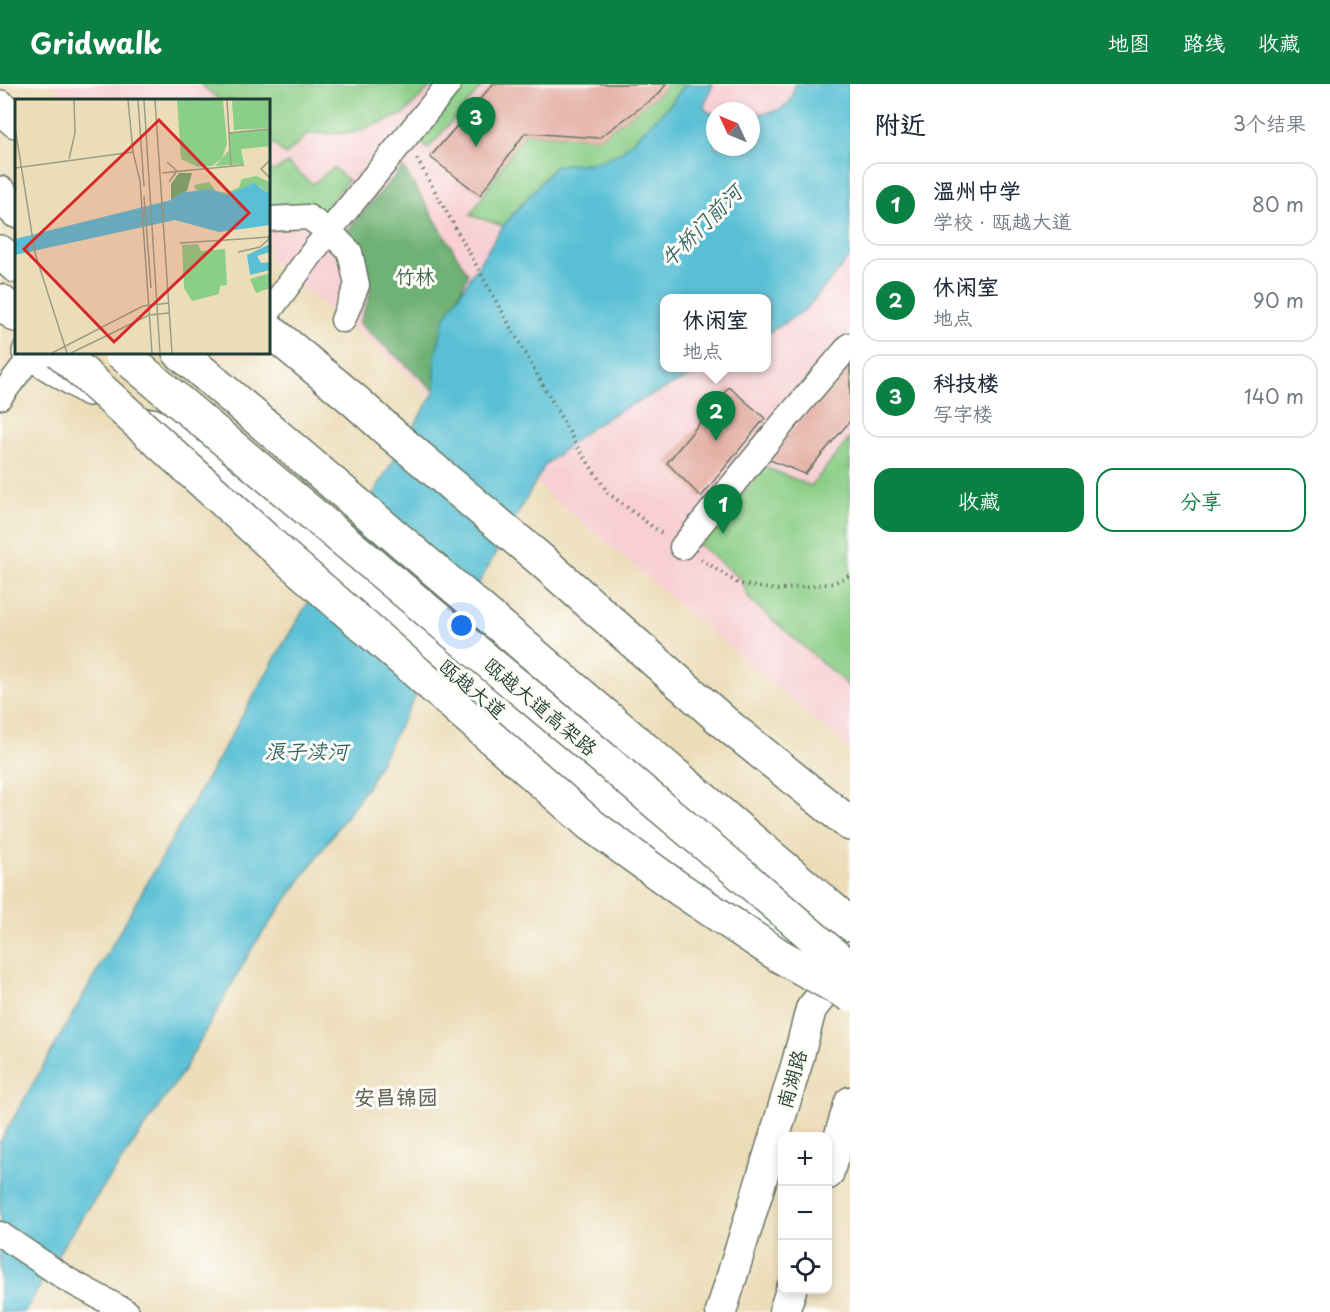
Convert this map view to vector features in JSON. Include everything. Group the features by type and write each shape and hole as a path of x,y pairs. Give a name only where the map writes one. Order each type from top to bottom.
{"highway":[{"path":"0,106 15,120"},
{"path":"0,193 15,212"},
{"path":"0,201 15,212"},
{"path":"0,252 15,265"},
{"path":"0,300 15,314"},
{"path":"270,321 394,436 541,560 726,724 850,824"},
{"name":"瓯越大道","path":"0,329 15,339"},
{"path":"38,354 285,557 591,825 678,888 780,956 847,980"},
{"name":"瓯越大道","path":"39,354 205,456 460,678 634,825 847,980"},
{"name":"瓯越大道高架路","path":"122,354 709,848 847,980"},
{"name":"瓯越大道高架路","path":"181,354 850,924"}],"main road":[{"name":"南湖路","path":"721,1312 797,1063 811,1009 847,980"},
{"path":"832,1161 850,1102"},
{"path":"784,1312 790,1294"}],"street":[{"path":"270,319 330,231 449,84"},
{"path":"270,219 308,217 330,231 350,252 357,285 343,320"},
{"path":"682,547 850,345"},
{"path":"0,397 32,354"},
{"path":"0,1234 68,1280 127,1312"}],"path":[{"path":"405,138 577,446"}],"shaded area":[{"path":"51,84 850,84 850,749 270,261 270,99 70,99"}],"green space":[{"path":"200,84 433,84 404,114 353,133 308,134 286,155 270,141 270,99 219,99"},
{"path":"461,84 484,84 428,149 415,137"},
{"path":"666,84 685,84 671,104 620,153 594,163 556,165 503,226 470,215 525,133 599,138 659,94"},
{"path":"288,163 312,184 334,168 348,180 321,215 302,205 283,205 270,210 270,170 274,171"},
{"name":"竹林","path":"403,167 468,274 442,330 435,391 359,323 370,296 368,270 361,245 346,232"},
{"path":"850,438 850,687 749,599 740,576 737,576 699,545 765,467 811,486"}],"water":[{"path":"685,84 713,84 704,106 706,110 706,156 760,156 760,113 781,109 787,105 794,93 794,84 850,84 850,257 805,310 771,331 771,294 660,294 660,372 699,372 615,413 589,429 545,465 367,787 254,945 182,1073 64,1244 25,1312 0,1312 0,1142 282,646 435,391 435,356 445,317 503,226 556,165 594,163 620,153 671,104"}],"building":[{"path":"493,84 666,84 659,94 599,138 525,133 480,195 430,157"},
{"path":"850,363 850,421 805,474 767,459"},
{"path":"729,387 765,418 701,497 667,463"}],"place":[{"name":"科技楼","path":"476,147"},
{"name":"休闲室","path":"716,441"},
{"name":"温州中学","path":"723,534"}],"district":[{"name":"安昌锦园","path":"396,1096"}],"water label":[{"name":"牛桥门前河","path":"700,225"},
{"name":"浪子渎河","path":"306,750"}]}
